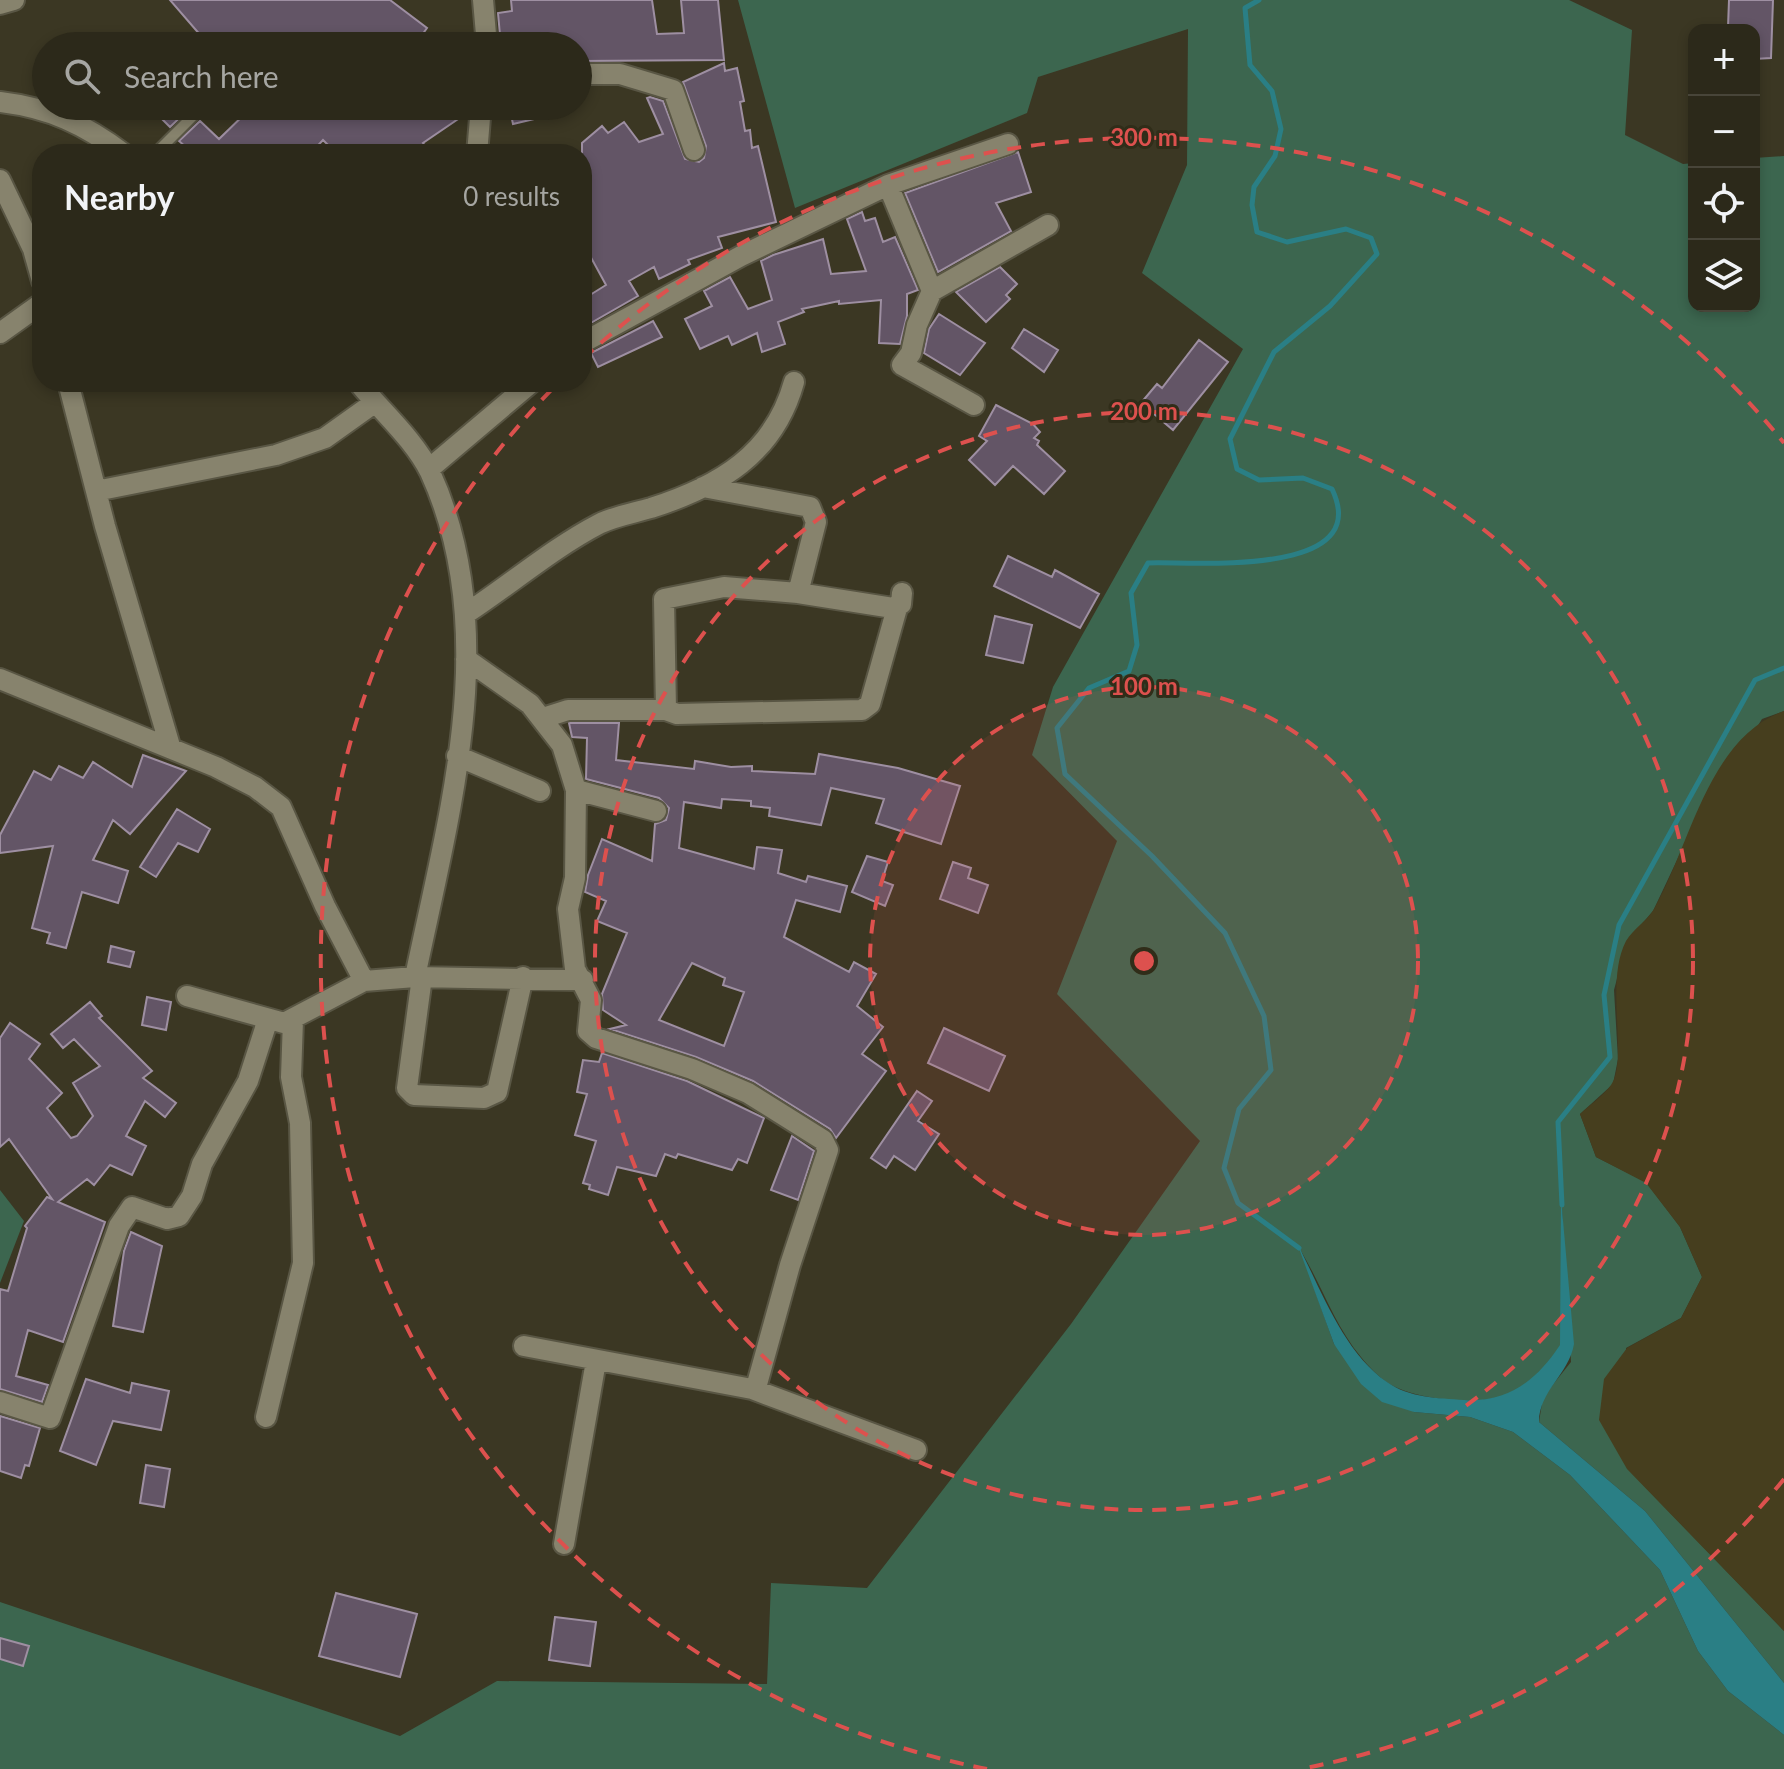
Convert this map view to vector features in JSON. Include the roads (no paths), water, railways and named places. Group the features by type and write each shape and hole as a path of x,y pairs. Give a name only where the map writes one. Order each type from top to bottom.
{"street":[{"path":"0,4 14,0"},
{"path":"483,0 486,32"},
{"path":"592,74 620,74 673,90 684,114 694,150"},
{"path":"0,102 32,106"},
{"path":"72,120 109,144"},
{"path":"478,144 480,120"},
{"path":"592,338 741,256 888,185 1008,144"},
{"path":"0,180 32,247"},
{"path":"888,185 932,291"},
{"path":"974,405 902,365 911,353 917,325 932,291 1048,225"},
{"path":"0,333 32,310"},
{"path":"467,613 575,537 604,522 654,507 733,474 769,436 785,413 794,382"},
{"path":"71,392 170,746"},
{"path":"366,392 429,469 455,541 467,613 457,756 419,977 407,1088 414,1095 484,1098 497,1092 523,977"},
{"path":"429,469 520,392"},
{"path":"96,491 276,455 325,438 374,403"},
{"path":"703,487 810,507 816,522 798,593"},
{"path":"543,718 568,710 666,710 677,714 869,707 900,600 724,587 664,599 666,710"},
{"path":"466,659 530,704 562,745 576,790 575,878 568,909 575,969 591,1000 588,1031 596,1038 692,1069 748,1093 823,1140 828,1150 790,1265 757,1384 752,1389"},
{"path":"0,679 170,746 255,787 281,807 325,906 364,981"},
{"path":"457,756 540,791"},
{"path":"576,790 656,811"},
{"path":"187,996 284,1023 364,981 419,977 583,980"},
{"path":"0,1402 50,1418 119,1226 132,1207 167,1219 179,1216 192,1196 202,1164 248,1081 268,1019"},
{"path":"266,1417 303,1263 300,1123 291,1077 293,1020"},
{"path":"524,1346 752,1389 916,1450"},
{"path":"564,1544 596,1361"}],"lane":[{"path":"165,144 189,120"}],"water":[{"path":"1561,1198 1574,1344 1571,1355 1544,1401 1539,1422 1645,1511 1784,1683 1784,1735 1728,1691 1698,1651 1660,1570 1570,1475 1513,1432 1470,1417 1414,1412 1382,1402 1361,1384 1334,1344 1297,1243 1346,1337 1371,1369 1387,1382 1424,1396 1464,1400 1494,1398 1531,1379 1560,1345"}],"waterway":[{"path":"1259,0 1245,8 1250,65 1272,91 1281,129 1275,156 1254,187 1252,205 1257,232 1287,242 1346,229 1371,238 1377,254 1330,306 1274,352 1230,439 1237,469 1259,480 1303,478 1332,489 1338,518 1328,538 1305,551 1273,559 1148,563 1131,593 1137,645 1129,671 1089,688 1057,728 1065,774 1152,856 1225,933 1264,1016 1271,1070 1239,1109 1224,1168 1238,1203 1299,1248"},
{"path":"1562,1205 1558,1122 1610,1057 1604,995 1619,925 1755,680 1784,668"}]}
